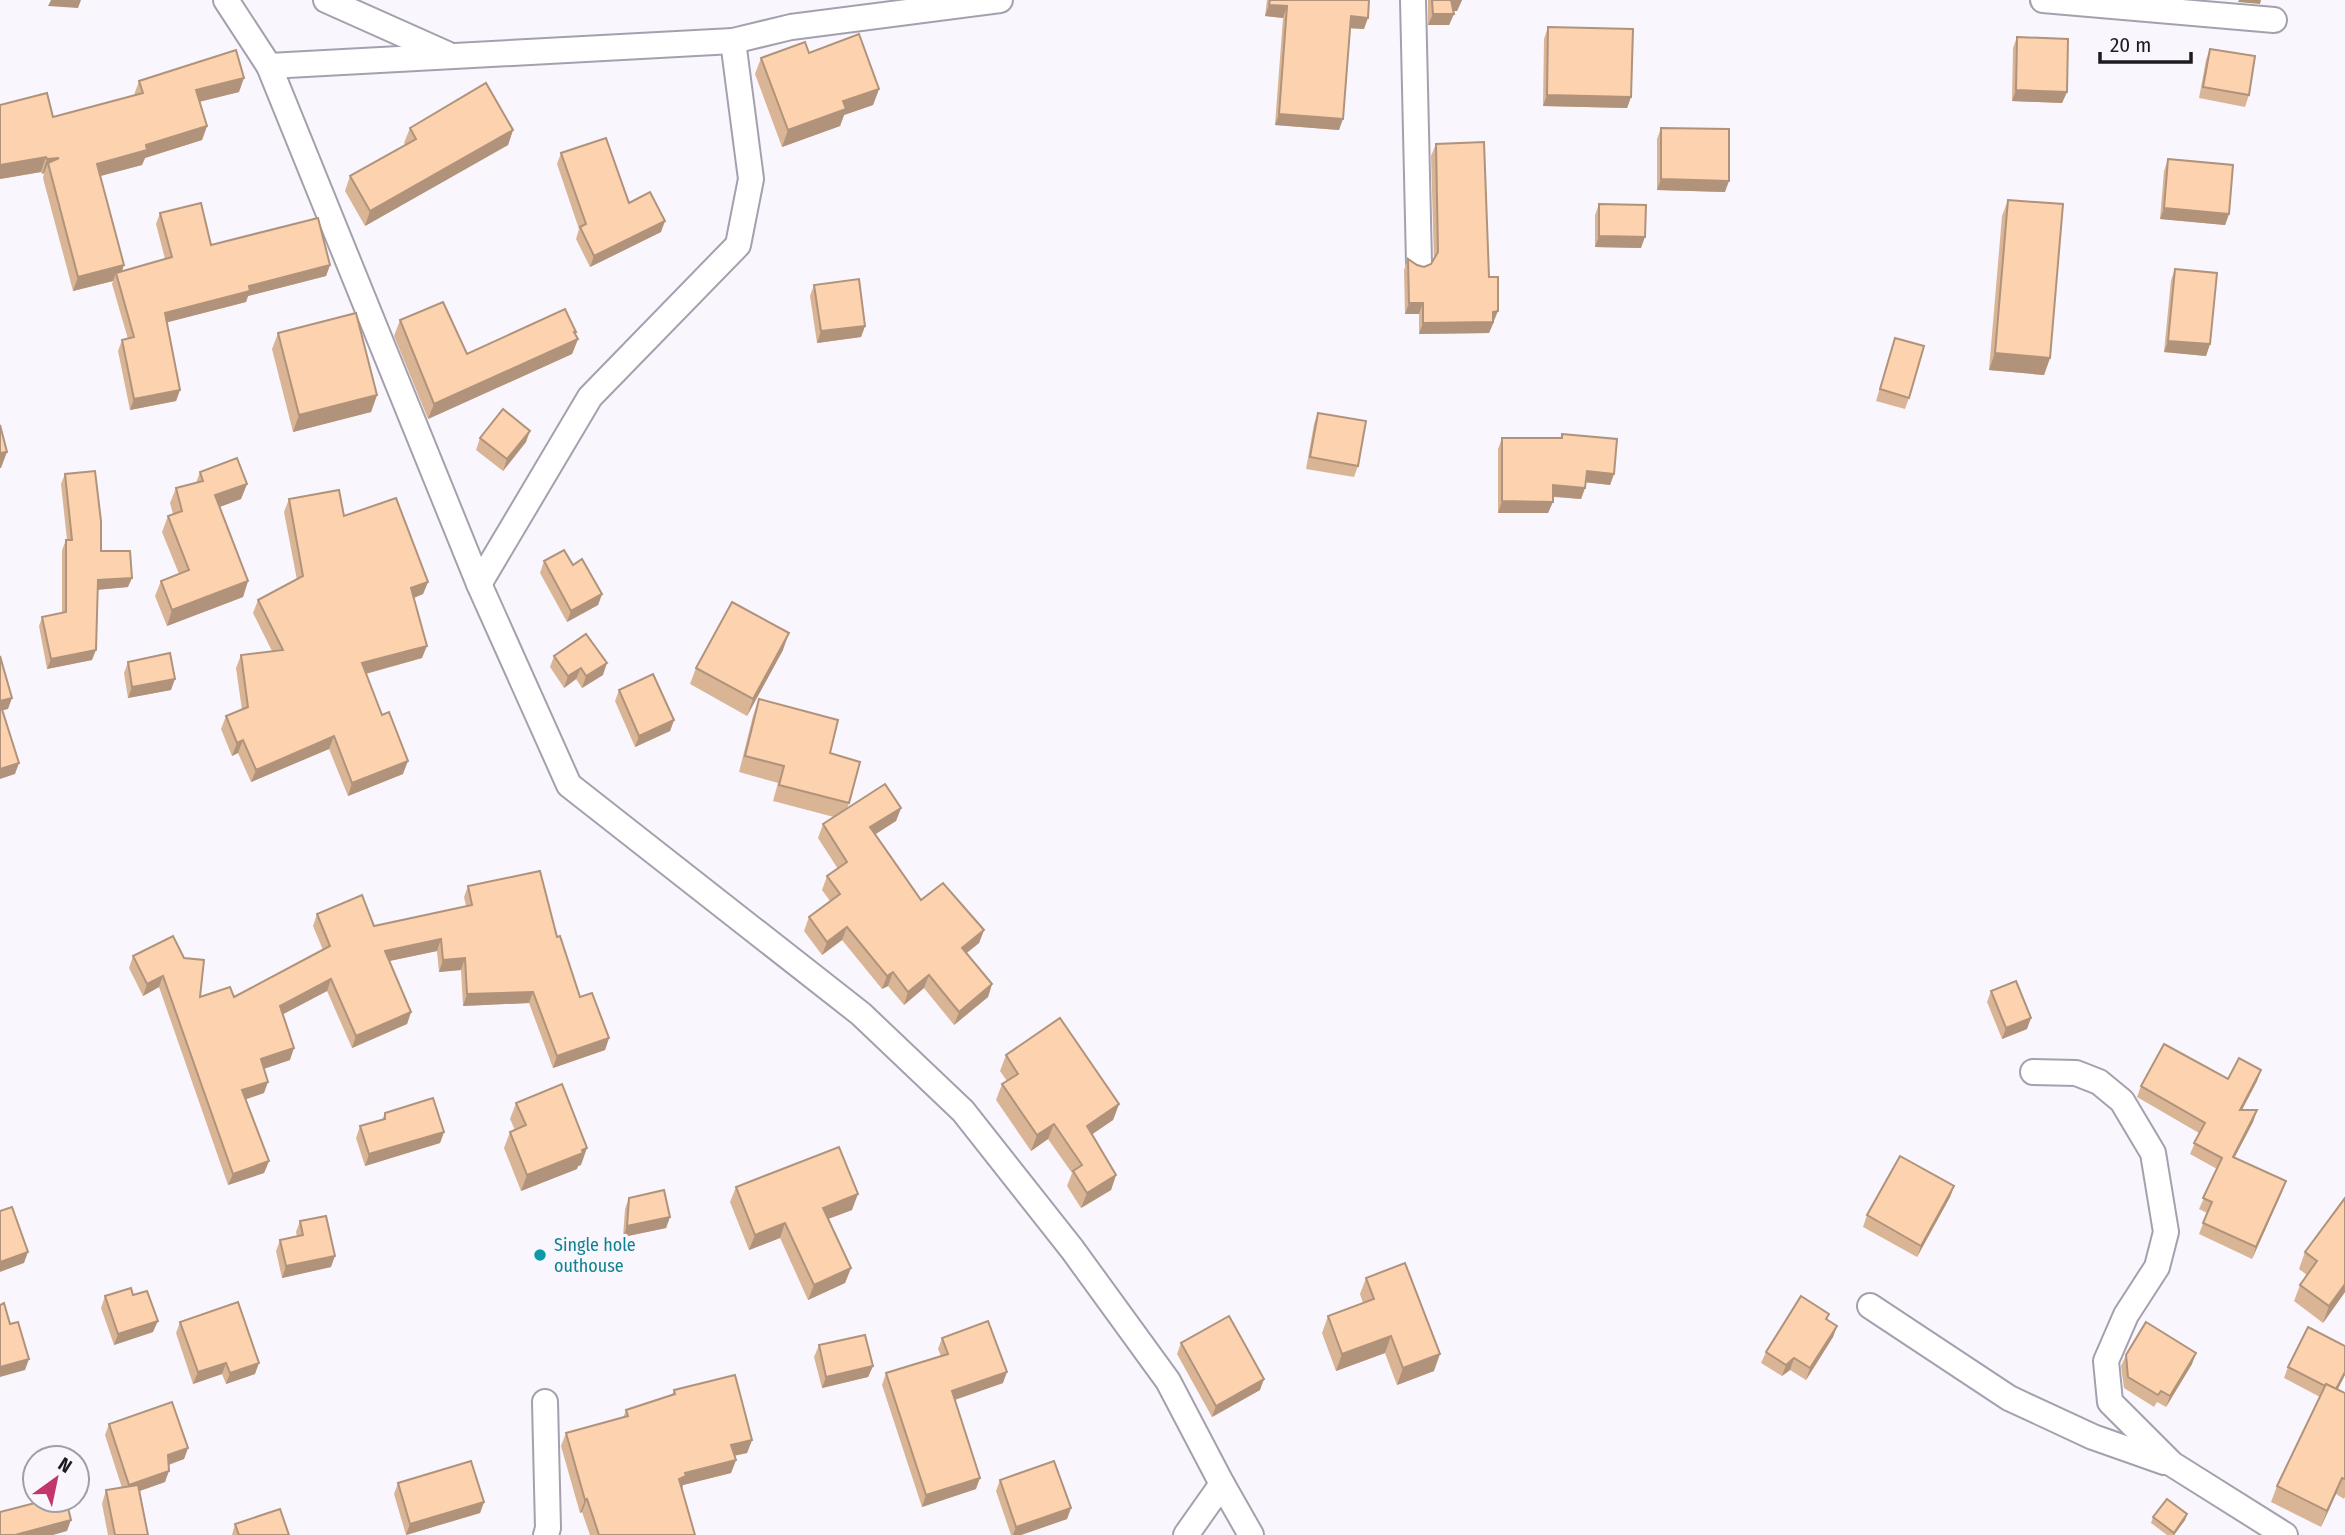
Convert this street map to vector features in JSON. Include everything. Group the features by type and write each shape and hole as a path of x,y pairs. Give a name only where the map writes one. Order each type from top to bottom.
{"street":[{"path":"226,0 269,66 479,584 569,785 861,1014 963,1111 1072,1249 1168,1381 1251,1535"},
{"path":"326,0 452,56"},
{"path":"269,66 733,41 791,27 1000,0"},
{"path":"1413,0 1419,263"},
{"path":"2043,0 2274,20"},
{"path":"479,584 590,397 738,245 751,179 733,41"},
{"path":"2033,1072 2076,1073 2099,1082 2122,1101 2153,1153 2166,1232 2157,1268 2126,1315 2106,1361 2110,1402 2172,1464 2285,1535"},
{"path":"1870,1306 2009,1398 2093,1437 2172,1464"},
{"path":"545,1402 546,1535"},
{"path":"1186,1535 1222,1484"}],"building":[{"path":"1270,0 1369,0 1368,18 1351,16 1343,119 1279,114 1287,6 1269,5"},
{"path":"1432,0 1451,0 1454,14 1433,14"},
{"path":"1548,27 1633,29 1631,97 1547,95"},
{"path":"859,34 879,89 843,101 846,109 788,130 761,58 805,42 809,53"},
{"path":"2017,37 2068,39 2067,92 2016,90"},
{"path":"2210,49 2255,56 2249,95 2203,87"},
{"path":"236,50 244,78 196,90 207,126 146,145 147,150 97,164 124,265 78,277 48,163 59,158 46,157 0,165 0,105 47,93 53,117 143,93 139,81"},
{"path":"486,83 513,130 370,211 350,176 416,139 410,128"},
{"path":"1661,128 1729,129 1729,181 1661,179"},
{"path":"606,138 629,203 650,192 665,221 594,256 580,227 586,224 561,153"},
{"path":"1484,142 1489,277 1498,277 1498,311 1493,312 1493,322 1423,323 1423,303 1409,303 1408,259 1424,267 1431,264 1438,252 1436,144"},
{"path":"2168,159 2233,165 2229,214 2164,208"},
{"path":"2008,200 2063,204 2050,358 1995,353"},
{"path":"201,203 211,245 318,218 330,265 249,286 250,291 165,313 180,390 134,399 122,340 134,337 116,273 172,257 160,213"},
{"path":"1599,204 1646,205 1645,237 1599,236"},
{"path":"2175,269 2217,273 2210,344 2168,341"},
{"path":"859,279 865,326 821,331 814,285"},
{"path":"443,302 467,354 565,309 578,339 434,404 400,320"},
{"path":"356,313 377,395 299,415 278,333"},
{"path":"1895,338 1924,346 1909,398 1880,389"},
{"path":"503,409 530,431 507,459 480,438"},
{"path":"1318,413 1366,421 1358,466 1310,457"},
{"path":"0,425 7,452 0,453"},
{"path":"1562,434 1617,439 1614,474 1587,471 1585,488 1553,485 1553,502 1502,501 1502,438 1562,438"},
{"path":"237,458 247,484 215,495 248,581 172,610 161,581 189,570 168,516 182,511 176,488 203,481 200,472"},
{"path":"95,471 101,521 101,551 130,551 132,578 98,580 96,650 51,659 42,617 66,612 66,540 72,540 65,474"},
{"path":"339,490 344,516 396,498 428,582 411,588 427,646 362,663 382,715 389,712 408,761 352,783 334,736 256,770 243,740 237,743 226,716 248,707 241,655 283,650 258,600 303,576 289,499"},
{"path":"564,550 573,565 582,559 602,594 571,611 544,561"},
{"path":"732,602 789,633 753,699 696,668"},
{"path":"586,634 607,663 586,676 581,668 568,676 554,656"},
{"path":"170,653 175,679 132,687 128,662"},
{"path":"0,656 12,698 0,701"},
{"path":"653,674 674,720 639,736 619,690"},
{"path":"759,699 838,720 830,753 860,762 849,803 779,785 784,766 745,756"},
{"path":"0,703 19,763 0,769"},
{"path":"885,784 901,808 870,827 921,900 943,883 984,930 962,948 992,984 959,1012 929,975 908,992 893,972 887,976 847,927 827,942 809,917 840,894 827,876 847,862 823,824"},
{"path":"540,871 557,937 560,936 580,997 592,993 609,1038 557,1056 533,992 467,994 465,958 443,960 441,939 385,951 411,1012 356,1036 331,979 280,1006 294,1048 261,1059 268,1082 242,1090 269,1161 233,1174 163,976 147,984 133,956 173,936 184,958 204,960 200,997 230,987 234,997 330,946 317,914 362,895 374,926 472,905 468,886"},
{"path":"2016,981 2031,1018 2006,1028 1991,991"},
{"path":"1060,1018 1119,1104 1087,1126 1116,1175 1087,1193 1073,1171 1082,1165 1054,1124 1037,1135 1002,1084 1018,1074 1006,1055"},
{"path":"2164,1044 2228,1079 2239,1058 2261,1070 2240,1110 2257,1110 2233,1157 2286,1181 2256,1247 2203,1223 2212,1202 2203,1198 2222,1158 2194,1143 2205,1123 2141,1086"},
{"path":"562,1084 587,1148 582,1150 583,1153 527,1175 510,1132 526,1125 516,1103"},
{"path":"433,1098 444,1132 369,1154 360,1126 385,1119 385,1113"},
{"path":"839,1147 858,1194 823,1208 851,1268 814,1285 785,1223 755,1235 736,1187"},
{"path":"1900,1156 1954,1186 1921,1246 1867,1215"},
{"path":"664,1190 670,1217 627,1226 629,1198"},
{"path":"2345,1198 2345,1284 2329,1306 2300,1285 2317,1261 2305,1252"},
{"path":"12,1207 28,1252 0,1262 0,1211"},
{"path":"326,1216 335,1256 286,1266 280,1240 303,1235 300,1221"},
{"path":"1405,1263 1440,1354 1403,1368 1391,1336 1342,1354 1328,1316 1374,1299 1366,1278"},
{"path":"131,1288 133,1295 147,1291 158,1321 118,1334 105,1296"},
{"path":"1801,1296 1829,1314 1826,1319 1837,1326 1810,1368 1794,1358 1786,1365 1766,1352"},
{"path":"238,1302 259,1363 230,1373 226,1363 198,1372 180,1322"},
{"path":"4,1303 10,1324 18,1322 29,1359 0,1367 0,1305"},
{"path":"1229,1316 1264,1379 1216,1406 1181,1343"},
{"path":"988,1321 1007,1372 952,1391 980,1478 926,1495 886,1373 948,1354 942,1338"},
{"path":"2146,1322 2196,1353 2170,1396 2161,1391 2158,1395 2128,1377 2126,1355"},
{"path":"2308,1327 2345,1346 2345,1372 2336,1389 2288,1367"},
{"path":"865,1335 873,1366 826,1377 819,1345"},
{"path":"735,1375 752,1440 731,1445 736,1460 685,1473 686,1476 679,1479 695,1535 599,1535 587,1499 585,1500 566,1433 628,1416 626,1410 675,1394 674,1390"},
{"path":"2326,1384 2345,1393 2345,1479 2342,1478 2327,1511 2277,1486"},
{"path":"172,1402 188,1448 168,1455 169,1471 129,1485 109,1424"},
{"path":"471,1461 484,1502 410,1524 398,1483"},
{"path":"1054,1461 1071,1508 1016,1527 1000,1480"},
{"path":"138,1485 148,1535 115,1535 106,1490"},
{"path":"2167,1499 2187,1514 2174,1533 2153,1517"},
{"path":"21,1507 21,1514 70,1514 71,1520 15,1535 0,1535 0,1512"},
{"path":"280,1509 289,1535 239,1535 235,1524"}],"place":[{"name":"Single hole outhouse","path":"540,1255"}]}
